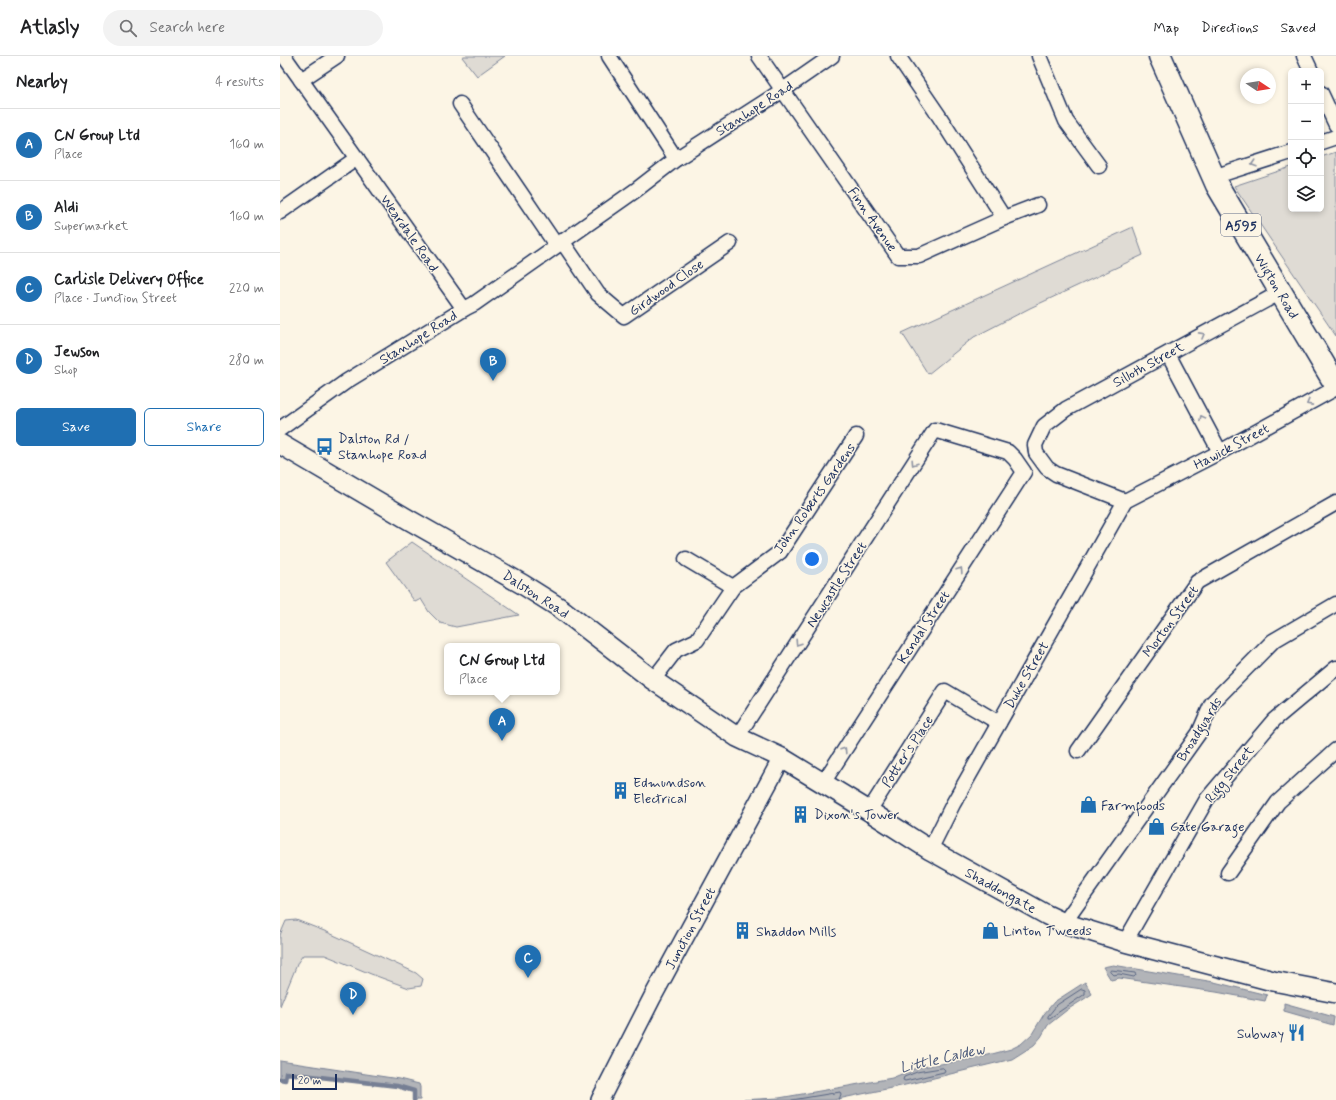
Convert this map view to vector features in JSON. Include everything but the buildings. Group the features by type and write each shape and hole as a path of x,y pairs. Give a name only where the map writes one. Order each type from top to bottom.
{"main road":[{"name":"Wigton Road","path":"1160,56 1213,177 1336,387"},
{"name":"Dalston Road","path":"280,444 522,584 560,608 653,680 737,737 782,758"},
{"name":"Shaddongate","path":"782,758 930,850 1064,923 1125,942 1273,981 1336,993"}],"street":[{"name":"Weardale Road","path":"284,56 464,309"},
{"path":"301,80 337,56"},
{"path":"609,56 676,159"},
{"path":"759,56 783,90"},
{"name":"Stanhope Road","path":"280,429 347,381 474,304 636,190 676,159 783,90 832,56"},
{"path":"898,56 939,116 1004,218"},
{"path":"1039,56 1066,121 1099,166"},
{"path":"1304,56 1310,68"},
{"name":"Finn Avenue","path":"783,90 898,256 919,256 1004,218 1038,205"},
{"path":"1324,99 1336,125"},
{"path":"460,104 559,243"},
{"path":"1324,141 1336,137"},
{"path":"1213,177 1288,153"},
{"path":"280,212 357,158"},
{"name":"Girdwood Close","path":"559,243 598,294 624,316 730,243"},
{"name":"Silloth Street","path":"1125,501 1056,474 1047,468 1036,454 1035,445 1044,426 1066,409 1281,292"},
{"path":"1168,354 1220,452"},
{"name":"Hawick Street","path":"1125,501 1283,418 1336,387"},
{"name":"Newcastle Street","path":"737,737 935,430 1008,452 1016,459 1024,472"},
{"name":"John Roberts Gardens","path":"653,680 676,650 696,640 733,587 780,552 856,436"},
{"name":"Kendal Street","path":"823,783 1024,472"},
{"name":"Duke Street","path":"930,850 953,804 1125,501"},
{"name":"Morton Street","path":"1078,751 1197,582 1336,503"},
{"path":"686,559 733,587"},
{"name":"Broadguards","path":"1064,923 1199,733 1212,703 1273,641 1336,604"},
{"name":"Rigg Street","path":"1125,942 1207,799 1274,720 1336,668"},
{"name":"Potter's Place","path":"869,811 945,691 999,723"},
{"path":"1228,873 1278,802 1336,750"},
{"name":"Junction Street","path":"600,1100 652,998 782,758"}],"shaded area":[{"path":"505,56 477,76 462,57"},
{"path":"1336,152 1336,336 1234,186 1288,168 1288,212 1324,212 1324,156"},
{"path":"1133,227 1143,255 1030,308 974,337 928,374 902,333"},
{"path":"412,542 519,615 456,627 440,623 429,612 421,599 415,602 386,562"},
{"path":"296,920 327,932 416,973 423,979 421,986 409,988 325,955 303,955 298,962 280,1006 280,935 286,921"}],"water":[{"path":"1113,965 1214,982 1267,995 1265,1001 1216,992 1119,978 1111,980 1103,967"},
{"path":"1085,982 1092,994 1067,1010 1048,1025 1034,1045 1012,1059 901,1086 833,1100 739,1100 779,1098 892,1078 916,1068 977,1058 1011,1049 1021,1044 1032,1034 1044,1014 1054,1002"},
{"path":"1284,1003 1334,1017 1333,1025 1284,1011"},
{"path":"280,1061 399,1079 419,1084 420,1100 414,1100 414,1091 397,1086 287,1073 285,1080 280,1079"}],"waterway":[{"name":"Little Caldew","path":"280,1079 285,1080 286,1073 397,1086 414,1091 414,1100"}],"place":[{"name":"Aldi","path":"493,381"},
{"name":"Dalston Rd / Stanhope Road","path":"325,446"},
{"name":"CN Group Ltd","path":"502,741"},
{"name":"Edmundson Electrical","path":"620,790"},
{"name":"Farmfoods","path":"1088,805"},
{"name":"Dixon's Tower","path":"801,814"},
{"name":"Gate Garage","path":"1157,826"},
{"name":"Linton Tweeds","path":"990,930"},
{"name":"Shaddon Mills","path":"743,931"},
{"name":"Carlisle Delivery Office","path":"528,978"},
{"name":"Jewson","path":"353,1015"},
{"name":"Subway","path":"1297,1033"}]}
